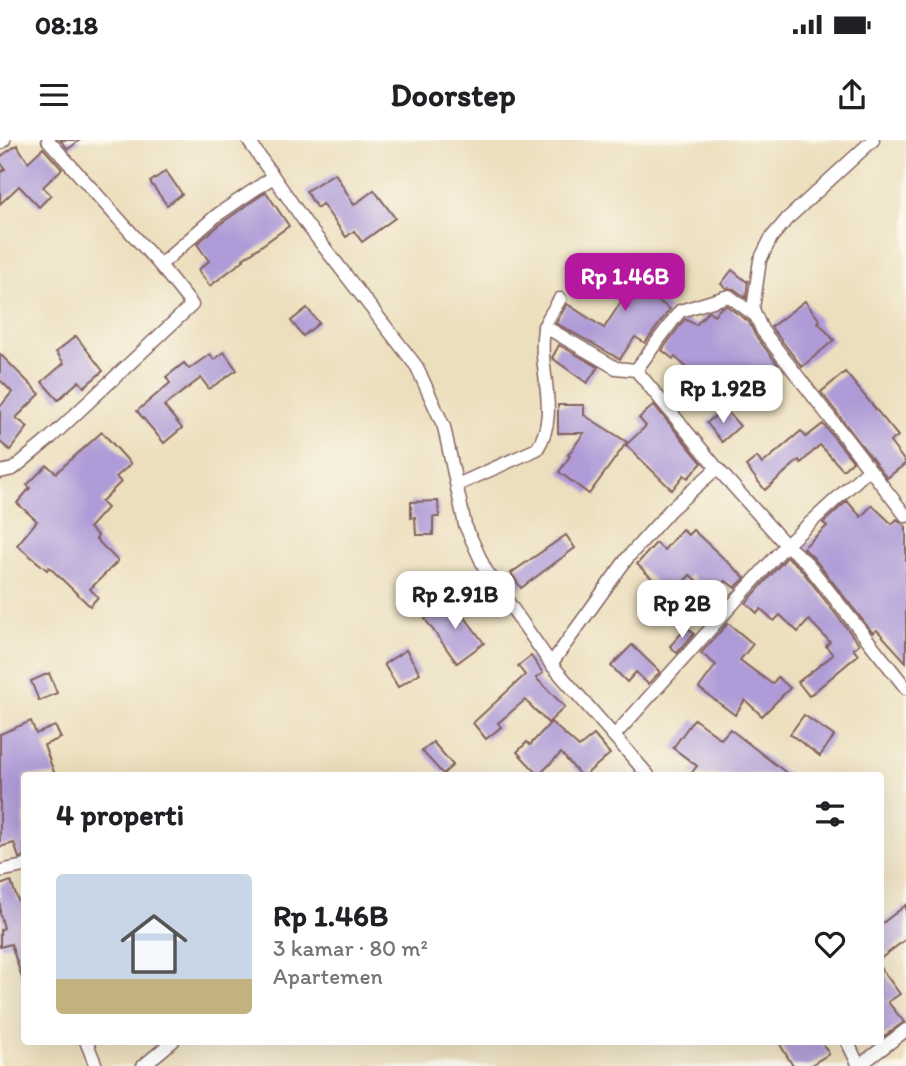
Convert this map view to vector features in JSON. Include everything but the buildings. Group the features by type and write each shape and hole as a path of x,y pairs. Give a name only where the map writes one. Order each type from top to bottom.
{"street":[{"path":"0,472 13,469 48,440 192,305 160,265 48,140"},
{"path":"248,140 307,225 417,367 444,427 465,525 485,569 551,664 645,772"},
{"path":"753,314 760,260 771,238 787,219 873,140"},
{"path":"160,265 217,215 273,177"},
{"path":"636,370 683,309 729,296 753,314 762,330 868,470 906,516"},
{"path":"457,485 537,449 544,438 549,412 542,366 544,326 560,299"},
{"path":"544,326 616,368 636,370 717,468 786,545 805,561 906,688"},
{"path":"551,664 628,557 670,510 717,468"},
{"path":"614,736 786,545 868,470"},
{"path":"0,871 21,870"},
{"path":"849,1045 859,1066 906,1030"},
{"path":"88,1045 96,1066"},
{"path":"143,1066 168,1045"}]}
